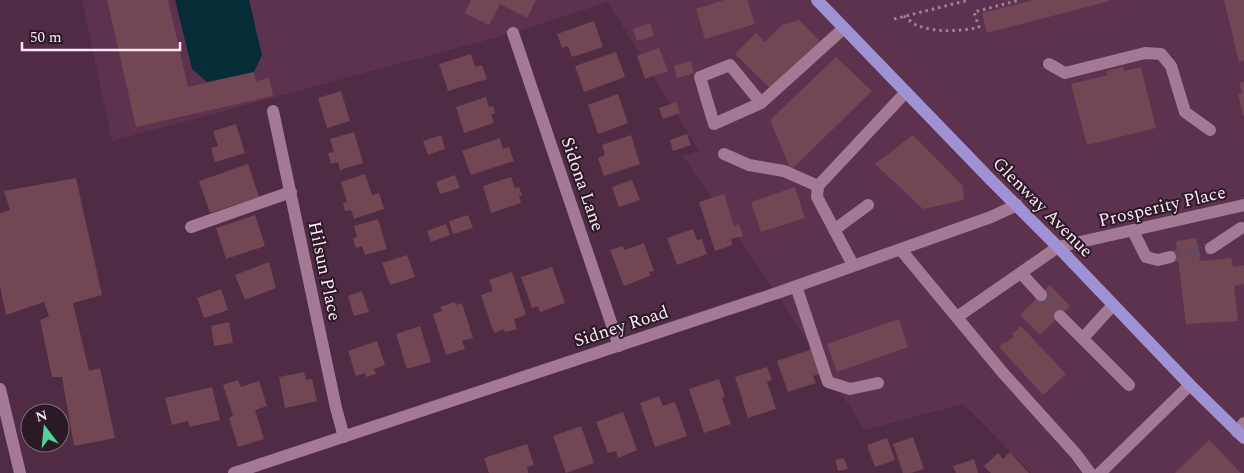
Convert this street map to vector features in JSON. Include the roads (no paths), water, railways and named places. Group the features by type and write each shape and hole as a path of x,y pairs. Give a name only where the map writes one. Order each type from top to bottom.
{"main road":[{"name":"Glenway Avenue","path":"817,0 1190,385 1242,431"}],"street":[{"path":"761,103 730,65 700,77 714,124 761,103 844,28"},
{"name":"Sidona Lane","path":"513,33 619,346"},
{"path":"1048,64 1065,73 1145,53 1161,54 1171,66 1185,112 1210,130"},
{"path":"853,265 817,197 818,186 906,92"},
{"name":"Hilsun Place","path":"273,111 336,408 344,437"},
{"path":"724,154 748,165 784,171 818,186"},
{"path":"191,227 291,192"},
{"path":"834,230 868,204"},
{"name":"Sidney Road","path":"234,473 796,286 901,250 991,217 1017,205"},
{"path":"1211,248 1243,231 1238,207"},
{"name":"Prosperity Place","path":"1058,247 1238,207"},
{"path":"1133,230 1146,257 1158,260 1170,257"},
{"path":"956,317 1058,247"},
{"path":"901,250 1004,373 1076,454 1090,473"},
{"path":"1021,273 1041,294"},
{"path":"796,286 828,382 850,389 878,383"},
{"path":"1083,338 1113,305"},
{"path":"1060,316 1129,385"},
{"path":"1100,473 1190,385"},
{"path":"0,389 20,473"}],"water":[{"path":"175,0 249,0 262,55 254,72 207,82 192,69"}],"tunnel":[{"path":"1170,257 1211,248"},
{"path":"1041,295 1060,316"}]}
